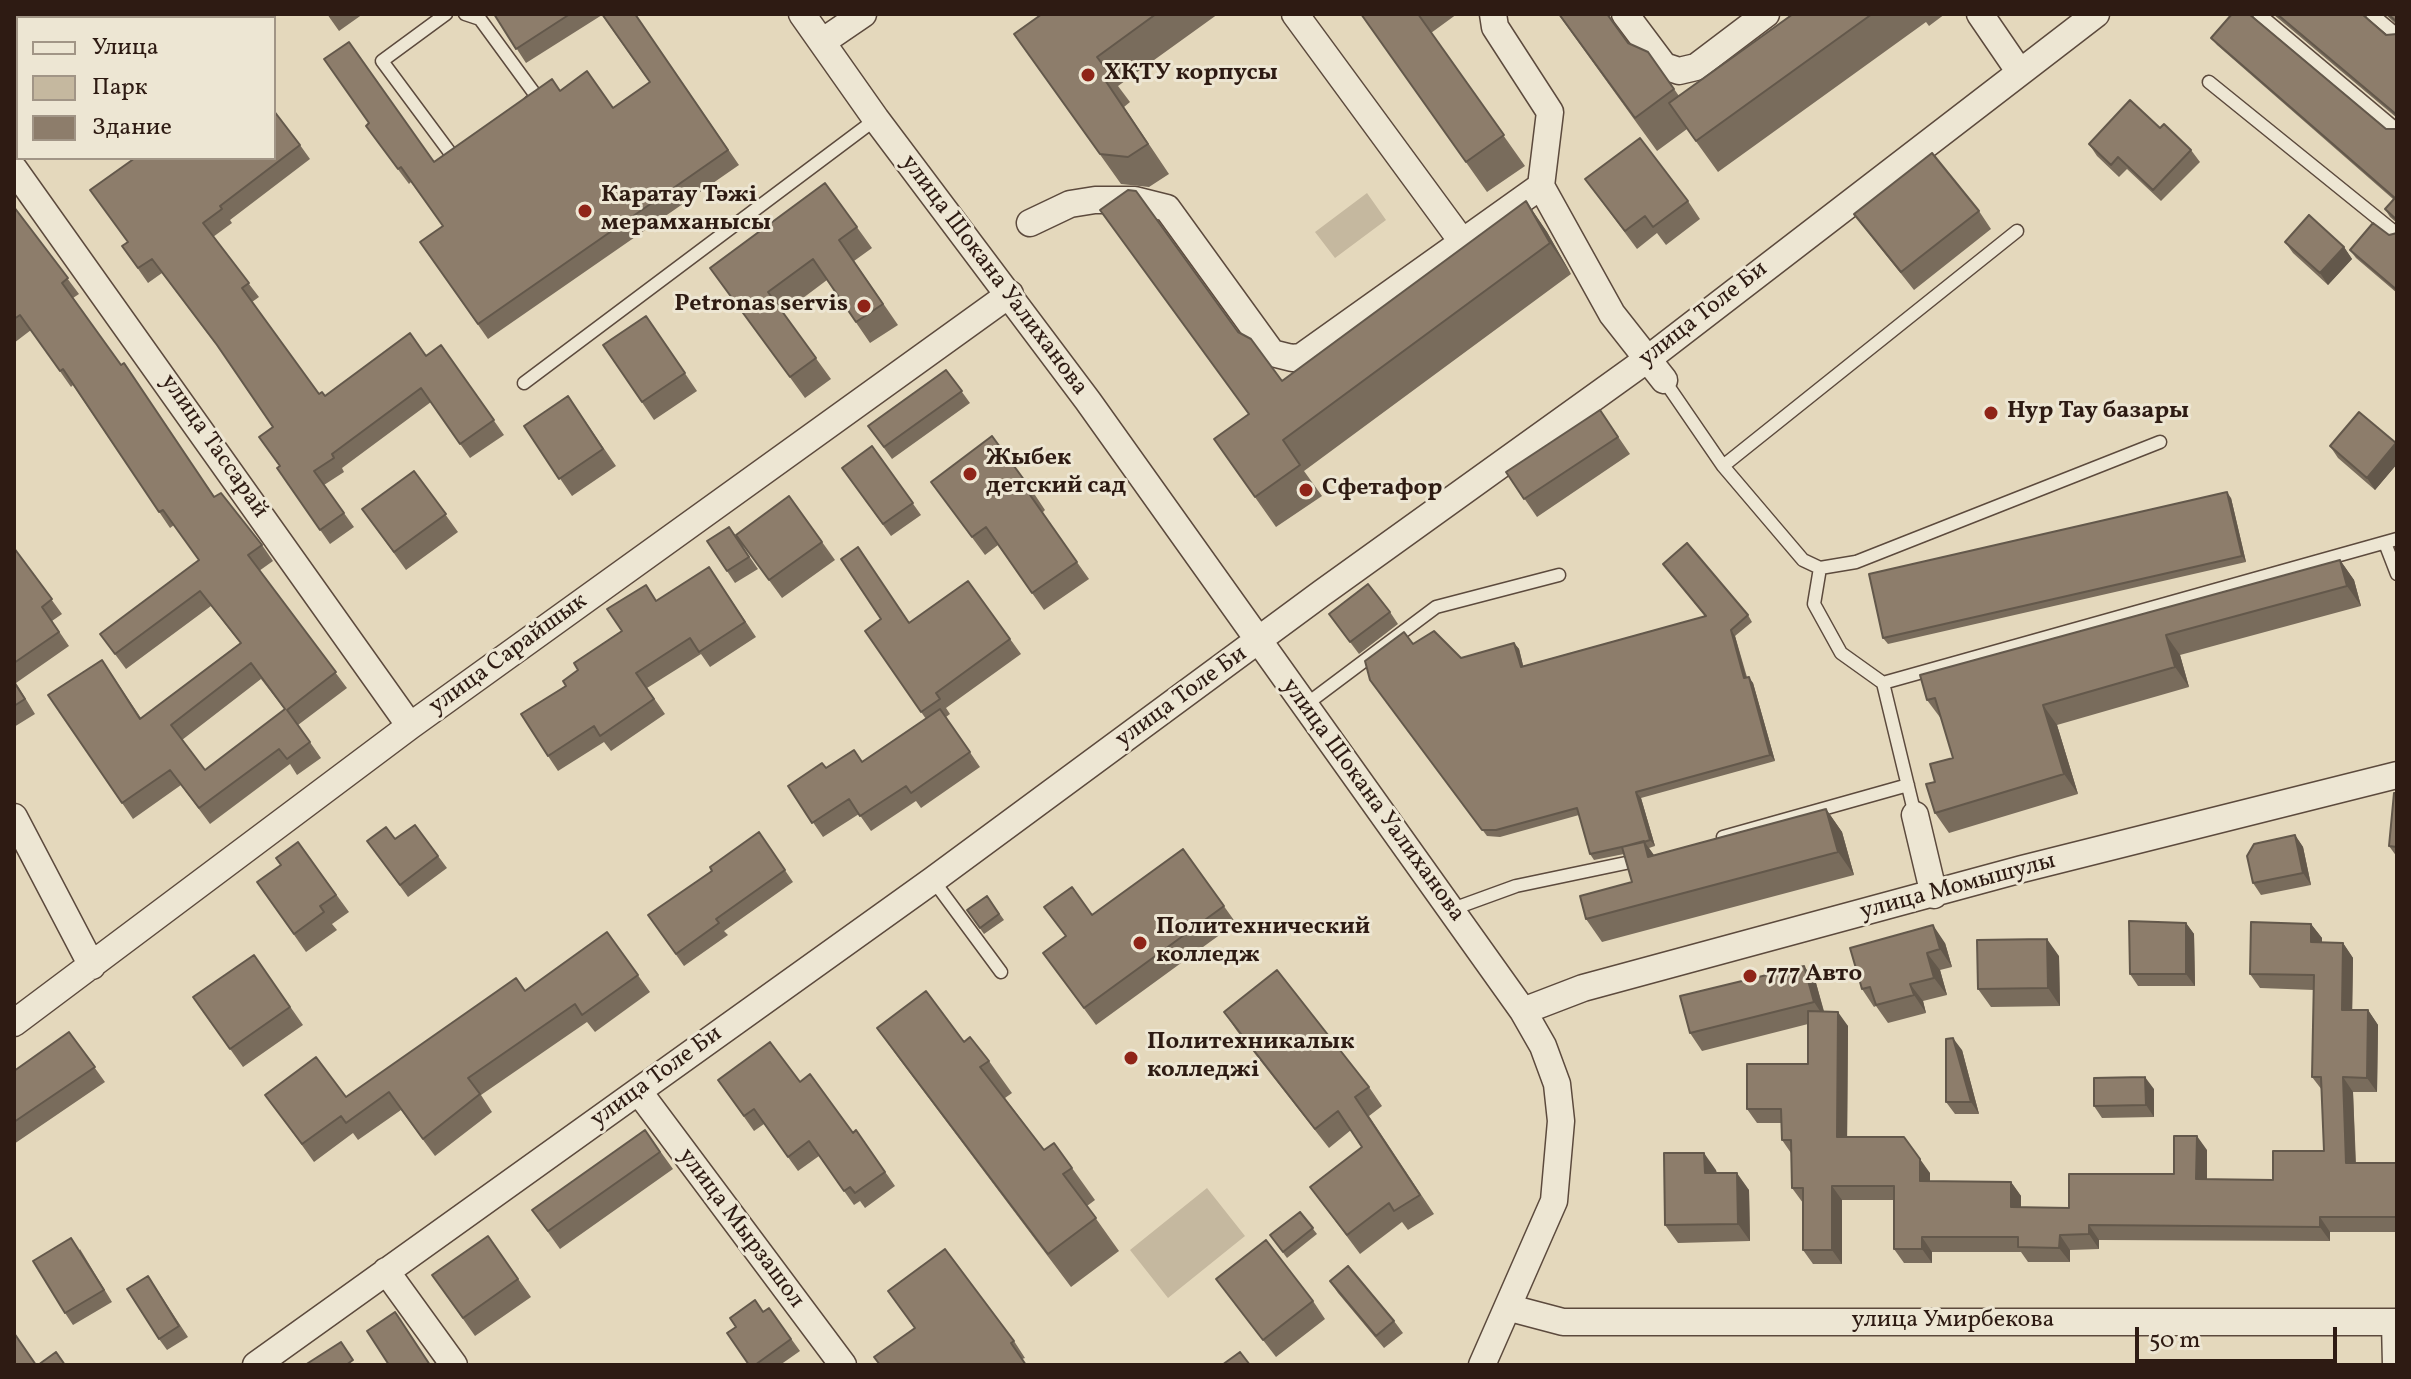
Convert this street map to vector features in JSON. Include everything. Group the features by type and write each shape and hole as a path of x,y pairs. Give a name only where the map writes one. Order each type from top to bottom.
{"street":[{"name":"улица Шокана Уалиханова","path":"802,14 876,119 1010,294 1523,1011 1543,1046 1557,1084 1561,1155 1554,1201 1510,1308 1482,1365"},
{"path":"822,42 863,14"},
{"path":"1295,14 1461,240"},
{"path":"1493,14 1495,27 1550,112 1541,186 1612,314 1664,380"},
{"path":"1625,14 1664,66 1679,71 1696,67 1766,14"},
{"path":"1980,14 2019,71"},
{"name":"улица Толе Би","path":"256,1365 933,880 1649,358 2096,14"},
{"name":"улица Тассарай","path":"14,169 410,726"},
{"path":"1030,223 1070,204 1095,200 1145,201 1167,208 1272,353 1292,358 1301,357 1461,240 1541,186"},
{"name":"улица Сарайшык","path":"14,1023 410,726 1010,294"},
{"name":"улица Момышулы","path":"1523,1011 1583,988 2022,869 2397,775"},
{"path":"1915,815 1934,895"},
{"path":"14,817 92,966"},
{"name":"улица Мырзашол","path":"639,1092 843,1365"},
{"path":"386,1271 454,1365"},
{"name":"улица Умирбекова","path":"1510,1308 1563,1322 2396,1322"},
{"path":"2396,1322 2396,1365"}],"lane":[{"path":"446,14 382,61 454,158 478,140"},
{"path":"465,14 480,19 537,97 513,114"},
{"path":"2259,14 2397,130"},
{"path":"2372,14 2397,35"},
{"path":"2209,82 2397,234"},
{"path":"524,383 876,119"},
{"path":"1723,466 2017,231"},
{"path":"1664,380 1723,466 1803,560 1820,568 1856,562 2160,442"},
{"path":"1883,683 2391,541 2397,574"},
{"path":"1820,568 1814,604 1841,653 1883,683 1915,815"},
{"path":"1304,706 1436,607 1559,575"},
{"path":"1712,840 1908,785"},
{"path":"1450,910 1516,886 1651,857"},
{"path":"933,880 1001,972"}],"green space":[{"path":"1367,193 1386,220 1335,258 1315,232"},
{"path":"1207,1188 1245,1236 1168,1298 1130,1250"}],"building":[{"path":"494,14 570,14 516,49"},
{"path":"602,14 635,14 728,150 478,324 420,242 443,226 401,167 398,169 366,126 369,123 324,59 349,42 434,162 552,79 560,91 587,71 613,108 650,82"},
{"name":"ХҚТУ корпусы","path":"1042,14 1156,14 1097,57 1109,73 1103,77 1148,144 1128,157 1100,154 1014,34"},
{"path":"1361,14 1418,14 1504,135 1466,162"},
{"path":"1559,14 1607,14 1628,43 1648,52 1674,89 1635,118"},
{"path":"1793,14 1872,14 1696,141 1669,103"},
{"path":"2232,14 2249,14 2386,129 2397,129 2397,220 2385,209 2395,198 2211,38"},
{"path":"2277,14 2362,14 2386,35 2397,34 2397,115"},
{"path":"2130,100 2160,128 2164,124 2191,150 2153,190 2118,157 2111,165 2089,144"},
{"path":"276,114 300,145 220,206 222,209 203,223 249,283 242,288 319,394 322,392 325,396 410,333 426,356 441,345 494,420 460,444 421,388 314,471 344,513 320,530 259,437 273,427 217,345 152,259 138,268 122,246 128,242 90,190 132,160 276,160"},
{"path":"1640,138 1688,201 1653,227 1645,216 1625,231 1585,179"},
{"path":"1932,153 1979,211 1901,272 1854,214"},
{"path":"825,183 857,227 839,240 883,304 856,322 813,259 768,292 816,358 790,377 710,268"},
{"path":"1128,190 1136,191 1238,332 1251,339 1282,381 1526,201 1550,243 1283,440 1300,465 1255,497 1214,439 1249,414 1100,210"},
{"path":"14,207 68,278 62,283 121,365 124,363 214,497 221,493 262,545 248,555 336,672 287,710 310,742 287,759 279,749 199,808 170,770 122,803 48,695 102,660 140,719 241,643 200,591 115,654 100,634 199,560 163,510 159,512 63,369 60,371 20,315 14,319","holes":["251,663 285,709 205,770 171,725"]},
{"path":"2309,215 2344,247 2320,273 2285,242"},
{"path":"2373,223 2389,235 2397,233 2397,290 2350,250"},
{"path":"646,316 685,373 642,402 603,345"},
{"path":"946,370 962,391 884,447 868,426"},
{"path":"568,396 603,449 559,479 524,426"},
{"path":"1600,410 1618,437 1524,499 1506,472"},
{"path":"2359,412 2396,443 2367,478 2330,446"},
{"path":"992,436 1033,492 1030,495 1077,562 1032,593 986,527 972,537 931,482"},
{"path":"872,446 913,503 883,524 842,468"},
{"path":"414,471 446,514 394,552 362,509"},
{"path":"2227,492 2242,556 1883,638 1869,574"},
{"path":"789,496 822,542 769,580 736,535"},
{"path":"729,527 749,557 727,571 707,541"},
{"path":"1687,543 1748,615 1731,630 1744,678 1749,677 1770,755 1636,792 1650,840 1644,842 1590,854 1577,808 1496,830 1482,830 1370,680 1365,661 1404,632 1413,644 1434,631 1461,658 1514,643 1521,667 1706,616 1663,564"},
{"path":"858,547 909,623 968,581 1010,639 936,693 940,699 921,712 865,631 881,619 841,559"},
{"path":"14,548 52,599 42,607 59,632 14,663"},
{"path":"2340,560 2347,586 2166,635 2175,667 2043,705 2064,774 1935,813 1926,784 1935,782 1930,764 1953,758 1935,698 1927,700 1920,675"},
{"path":"709,567 745,622 699,652 690,638 636,673 654,699 600,736 594,726 548,756 521,714 566,686 563,681 578,670 574,663 622,631 607,609 646,585 656,601"},
{"path":"1368,584 1390,612 1350,642 1329,614"},
{"path":"14,682 25,699 14,706"},
{"path":"940,709 970,752 911,793 906,786 860,816 849,799 812,823 788,786 822,763 826,768 854,750 862,762"},
{"path":"2394,793 2397,793 2397,847 2389,846"},
{"path":"1826,809 1838,852 1586,919 1580,896 1632,882 1622,847 1644,841 1648,857"},
{"path":"415,825 438,856 400,885 367,841 386,827 395,839"},
{"path":"759,832 785,870 716,919 719,923 676,954 648,915 712,871 710,867"},
{"path":"2295,835 2303,873 2253,883 2247,856 2254,844"},
{"path":"298,842 336,895 320,906 324,912 294,934 257,882 281,865 276,858"},
{"name":"Политехнический колледж","path":"1183,849 1224,906 1084,1008 1043,953 1066,936 1044,907 1072,887 1092,915"},
{"path":"987,896 999,914 980,928 967,910"},
{"path":"2129,921 2186,923 2186,974 2130,974"},
{"path":"2251,922 2311,924 2311,942 2343,943 2342,1010 2368,1010 2367,1078 2343,1077 2346,1163 2397,1163 2397,1217 2320,1217 2320,1227 2089,1225 2089,1234 2060,1235 2059,1248 2018,1247 2018,1237 1922,1237 1922,1249 1894,1249 1894,1186 1832,1186 1832,1250 1803,1250 1803,1188 1792,1188 1791,1140 1782,1140 1781,1109 1747,1109 1747,1064 1808,1064 1808,1011 1838,1012 1837,1137 1904,1137 1920,1159 1920,1181 2011,1182 2011,1207 2069,1208 2069,1174 2174,1174 2174,1136 2197,1136 2196,1179 2273,1180 2273,1151 2324,1151 2321,1077 2312,1077 2314,975 2250,974"},
{"path":"1933,925 1940,949 1927,953 1934,978 1910,984 1914,995 1876,1005 1870,987 1862,989 1850,948"},
{"path":"607,932 638,975 582,1015 575,1004 468,1078 480,1094 423,1139 389,1092 346,1123 341,1116 302,1144 265,1095 316,1057 346,1097 516,978 525,991"},
{"path":"2047,939 2048,988 1978,989 1977,940"},
{"path":"254,955 290,1007 230,1049 193,997"},
{"path":"1804,966 1814,1002 1690,1033 1680,996"},
{"path":"1277,970 1369,1087 1355,1097 1420,1195 1394,1211 1389,1203 1347,1235 1310,1187 1362,1147 1338,1111 1315,1129 1224,1012"},
{"path":"926,991 964,1042 970,1037 989,1061 980,1067 1044,1150 1054,1143 1072,1168 1063,1174 1096,1218 1048,1254 877,1028"},
{"path":"69,1032 95,1067 14,1122 14,1071"},
{"path":"1953,1038 1971,1102 1946,1102 1946,1039"},
{"path":"770,1042 800,1082 810,1074 853,1133 856,1130 885,1172 855,1193 850,1187 844,1191 809,1141 788,1157 754,1109 744,1116 718,1080"},
{"path":"2145,1077 2146,1105 2094,1106 2094,1078"},
{"path":"645,1130 660,1152 548,1231 532,1210"},
{"path":"1664,1153 1704,1153 1705,1173 1737,1173 1738,1224 1665,1225"},
{"path":"1300,1212 1313,1228 1283,1252 1270,1235"},
{"path":"488,1236 518,1279 463,1318 432,1275"},
{"path":"71,1238 104,1290 65,1313 33,1261"},
{"path":"1266,1240 1313,1301 1263,1340 1216,1279"},
{"path":"945,1249 1014,1341 1011,1343 1026,1365 880,1365 874,1357 915,1328 888,1291"},
{"path":"1348,1266 1394,1321 1376,1336 1330,1281"},
{"path":"148,1276 179,1326 159,1339 127,1289"},
{"path":"755,1300 763,1312 769,1308 791,1339 755,1365 749,1365 727,1333 736,1327 730,1318"},
{"path":"395,1312 430,1365 389,1365 367,1331"},
{"path":"14,1333 36,1365 14,1365"},
{"path":"341,1342 353,1360 346,1365 305,1365"},
{"path":"56,1352 65,1365 38,1365"},
{"path":"1240,1352 1250,1365 1222,1365"}],"place":[{"name":"ХҚТУ корпусы","path":"1088,75"},
{"name":"Каратау Тәжі мерамханысы","path":"585,211"},
{"name":"Petronas servis","path":"864,306"},
{"name":"Нур Тау базары","path":"1991,413"},
{"name":"Жыбек детский сад","path":"970,474"},
{"name":"Сфетафор","path":"1306,490"},
{"name":"Политехнический колледж","path":"1140,943"},
{"name":"777 Авто","path":"1750,976"},
{"name":"Политехникалык колледжі","path":"1131,1058"}]}
